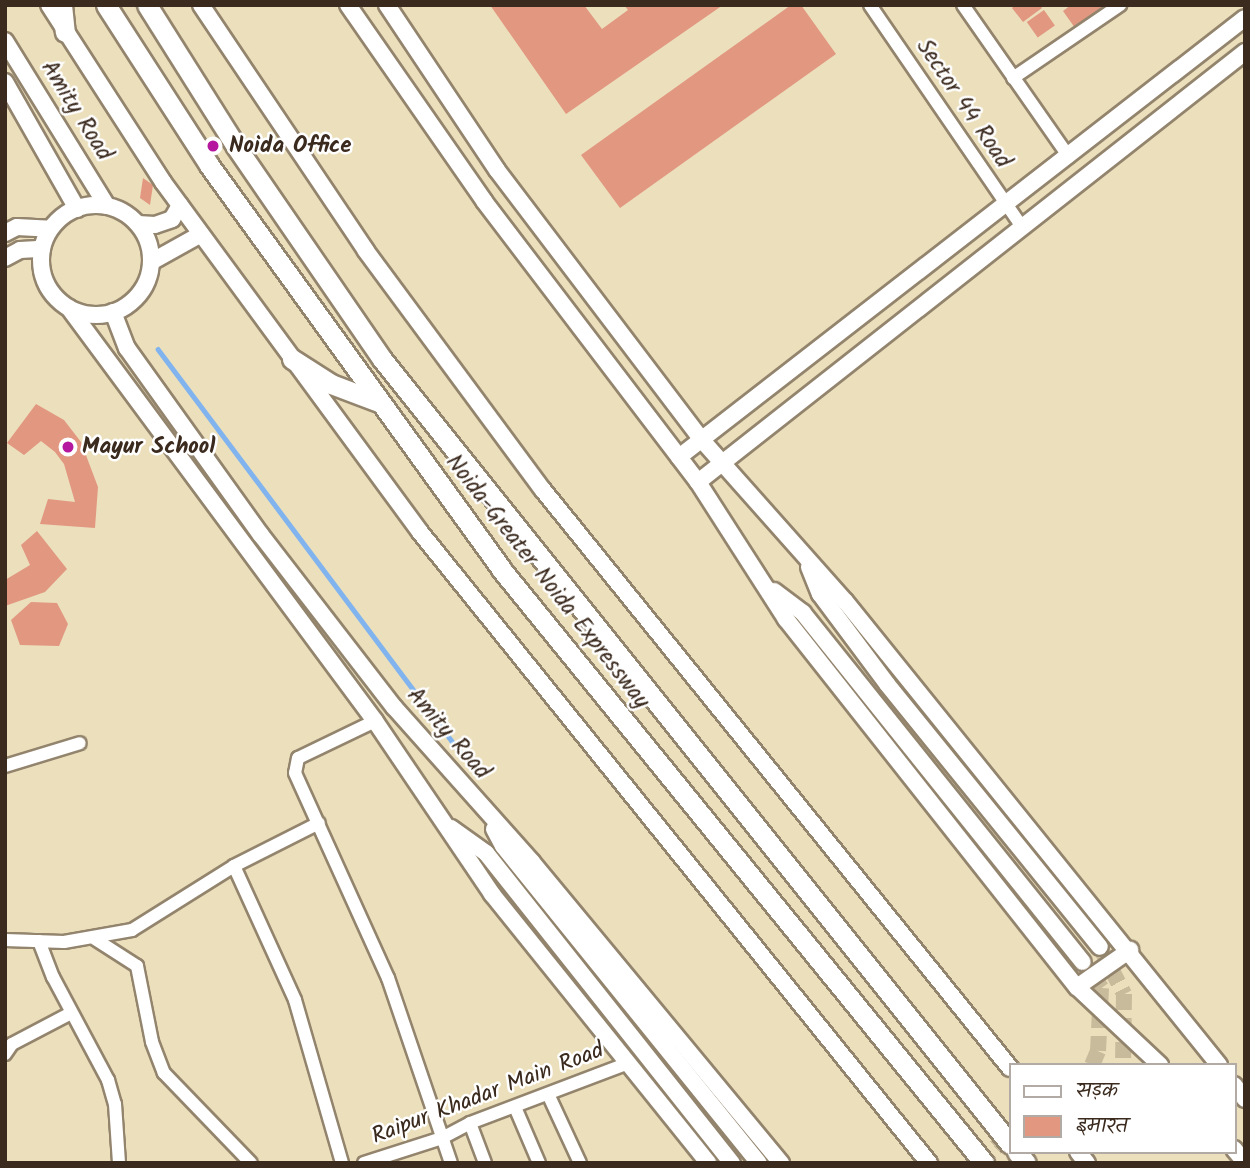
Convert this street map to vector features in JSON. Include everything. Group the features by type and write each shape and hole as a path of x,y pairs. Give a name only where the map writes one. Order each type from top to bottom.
{"highway":[{"path":"62,5 65,32"},
{"name":"Noida-Greater Noida Expressway","path":"106,5 209,165 501,569 984,1163"},
{"name":"Noida-Greater Noida Expressway","path":"147,5 235,145 382,359 1009,1143"},
{"path":"292,359 331,384 379,402"}],"street":[{"path":"49,5 180,205 292,359 543,689 688,861 929,1163"},
{"path":"201,5 358,239 543,490 1009,1067"},
{"path":"348,5 484,201 698,482 786,619 1077,987 1158,1063"},
{"path":"387,5 496,170 701,439 804,555 1129,950 1217,1063"},
{"name":"Sector 44 Road","path":"870,5 1022,227"},
{"path":"963,5 1069,157"},
{"path":"1013,78 1120,5"},
{"path":"679,457 1245,18"},
{"name":"Amity Road","path":"5,41 107,206"},
{"path":"698,482 720,462 1245,52"},
{"name":"Amity Road","path":"5,82 77,209"},
{"path":"138,224 151,249 151,261 143,291 127,306 113,312 85,314 69,308 50,290 42,271 42,249 50,229 77,209 107,206 138,224 155,225 172,219 180,205"},
{"path":"5,233 18,226 50,229"},
{"path":"151,261 201,234"},
{"path":"5,258 20,250 42,249"},
{"name":"Amity Road","path":"69,308 375,721 492,894 708,1163"},
{"name":"Amity Road","path":"113,312 127,348 261,535 394,707 484,809 781,1163"},
{"path":"804,555 820,594 887,684 1100,947"},
{"path":"764,584 803,613 1083,962"},
{"path":"375,721 298,758 295,773 388,978 452,1163"},
{"path":"5,766 80,743"},
{"path":"484,809 503,846 759,1163"},
{"path":"444,822 486,852 732,1163"},
{"path":"5,940 95,939 132,930 234,866 319,823"},
{"path":"234,866 295,1000 342,1163"},
{"path":"95,939 136,966 152,1042 164,1073 251,1163"},
{"path":"39,941 71,1013 108,1080 118,1163"},
{"path":"1077,987 1129,950"},
{"path":"5,1054 12,1044 71,1013"},
{"name":"Raipur Khadar Main Road","path":"364,1163 442,1138 470,1123 626,1064"},
{"path":"548,1094 580,1163"},
{"path":"515,1107 538,1163"},
{"path":"470,1123 485,1163"}],"building":[{"path":"490,5 584,5 602,29 628,10 624,5 723,5 566,114"},
{"path":"791,5 801,5 836,54 620,208 581,155"},
{"path":"1015,5 1040,5 1042,8 1023,22 1012,8"},
{"path":"1071,5 1107,5 1075,28 1063,11"},
{"path":"1044,10 1055,26 1038,38 1027,22"},
{"path":"143,178 153,185 150,205 140,198"},
{"path":"36,404 64,420 81,442 98,487 95,528 40,524 48,499 75,502 64,464 55,452 41,441 24,455 7,443"},
{"path":"37,531 67,569 45,592 5,606 5,580 30,565 21,545"},
{"path":"31,602 57,603 68,624 59,646 20,645 11,620"}],"waterway":[{"path":"158,349 460,752"}],"tunnel":[{"path":"1100,947 1124,994 1123,1063"},
{"path":"1083,962 1101,988 1098,1051 1093,1063"},
{"path":"977,1163 1009,1136"}],"place":[{"name":"Noida Office","path":"213,146"},
{"name":"Mayur School","path":"68,447"}]}
